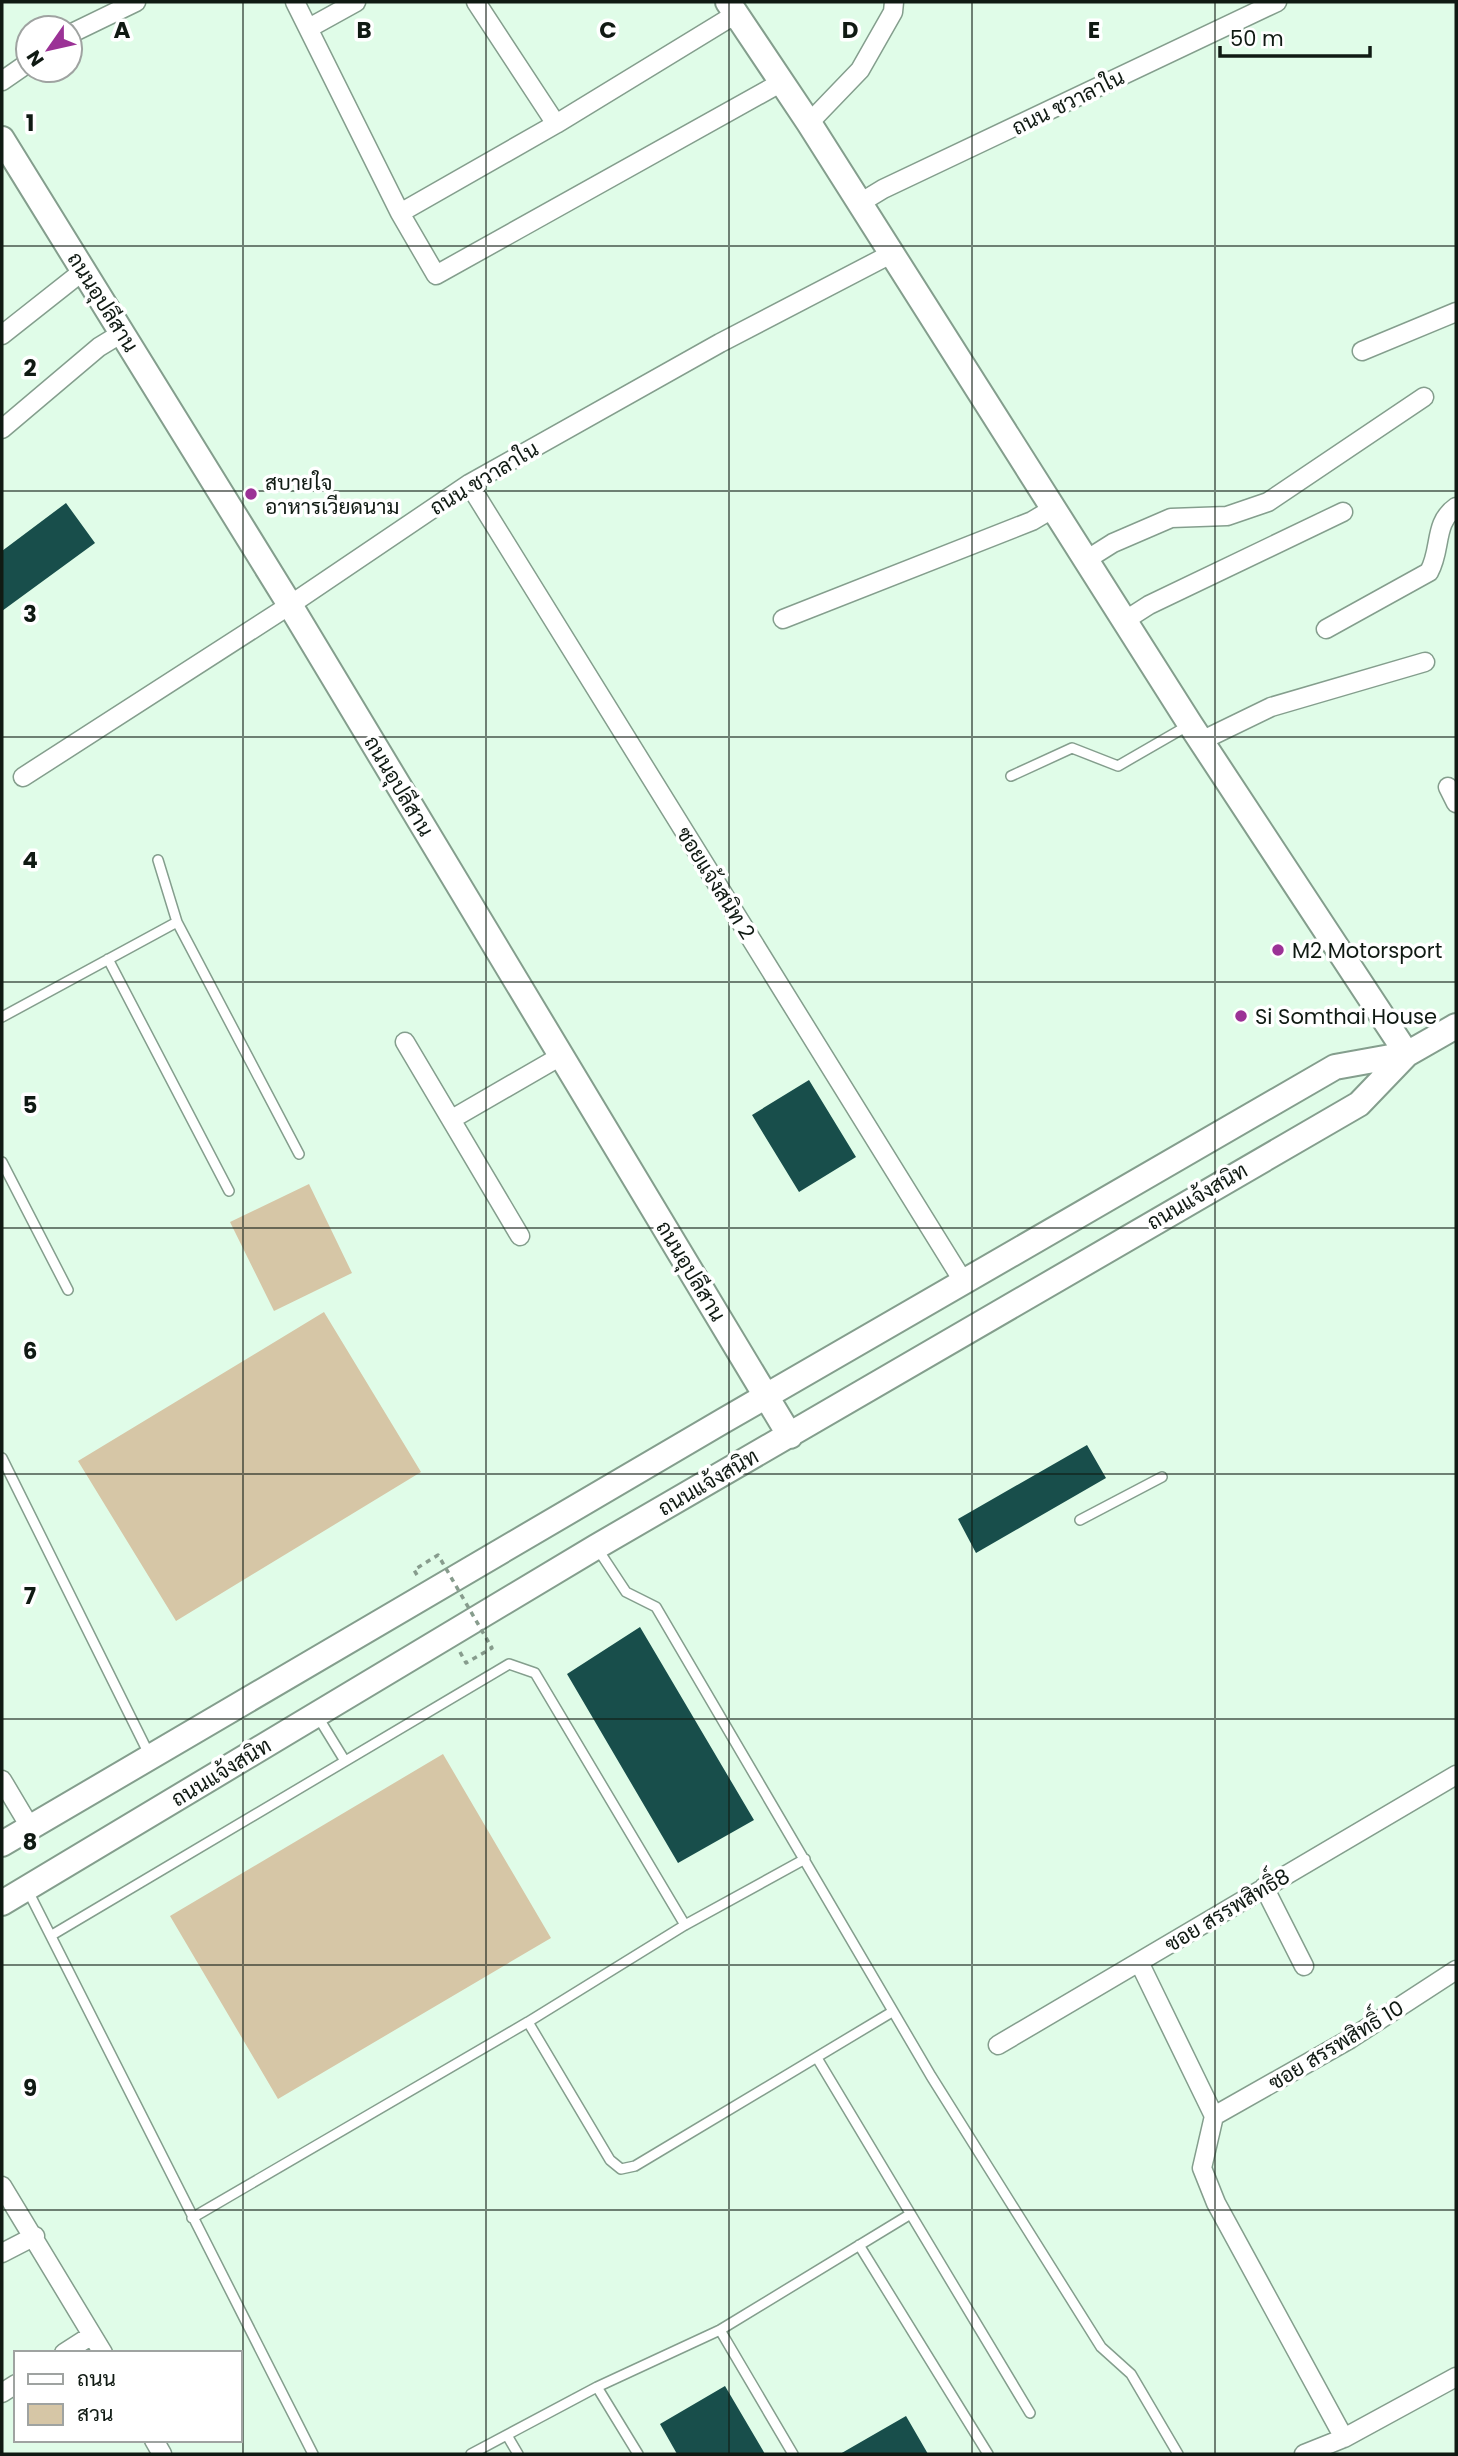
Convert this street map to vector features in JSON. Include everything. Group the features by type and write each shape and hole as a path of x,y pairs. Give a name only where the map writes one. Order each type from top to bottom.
{"main road":[{"path":"732,8 810,123 1196,733 1407,1054"},
{"name":"ถนนอุปลีสาน","path":"2,139 290,605 790,1436"},
{"name":"ถนนแจ้งสนิท","path":"2,1903 596,1547 790,1436 936,1347 1359,1104 1407,1054 1456,1026"},
{"name":"ถนนแจ้งสนิท","path":"2,1844 963,1281 1335,1067 1407,1054"}],"street":[{"path":"84,27 136,2"},
{"path":"295,2 400,213 436,275 782,82"},
{"path":"309,28 356,2"},
{"path":"476,2 556,124"},
{"path":"810,123 860,70 893,12 894,2"},
{"name":"ถนน ชวาลาใน","path":"860,203 883,189 1277,2"},
{"path":"400,213 556,124 732,8"},
{"name":"ถนน ชวาลาใน","path":"23,777 290,605 469,484 720,343 891,254"},
{"path":"2,335 83,271"},
{"path":"1362,351 1456,312"},
{"path":"2,429 99,347 122,333"},
{"path":"1086,560 1113,542 1171,518 1227,516 1268,502 1424,397"},
{"name":"ซอยแจ้งสนิท 2","path":"469,484 963,1281"},
{"path":"1326,629 1429,572 1438,556 1439,528 1456,507"},
{"path":"783,619 1032,521 1054,508"},
{"path":"1124,621 1149,605 1343,512"},
{"path":"1196,733 1271,707 1425,662"},
{"path":"405,1042 520,1236"},
{"path":"452,1119 561,1056"},
{"name":"ซอย สรรพสิทธิ์8","path":"998,2045 1140,1964 1264,1887 1456,1775"},
{"path":"2,1780 30,1828"},
{"path":"1264,1887 1304,1966"},
{"path":"1140,1964 1214,2116 1202,2168 1216,2203 1344,2438"},
{"name":"ซอย สรรพสิทธิ์ 10","path":"1214,2116 1350,2039 1456,1970"},
{"path":"2,2186 35,2236 102,2351"},
{"path":"2,2253 35,2236"},
{"path":"67,2351 92,2334"},
{"path":"1304,2454 1344,2438 1456,2377"}],"lane":[{"path":"1011,776 1072,748 1118,766 1196,733"},
{"path":"158,860 177,922 299,1154"},
{"path":"2,1017 177,922"},
{"path":"108,959 229,1192"},
{"path":"2,1162 68,1290"},
{"path":"2,1458 151,1758"},
{"path":"1080,1520 1162,1477"},
{"path":"596,1547 626,1592 656,1607 892,2012 1101,2347 1131,2374 1178,2454"},
{"path":"52,1935 509,1664 535,1673 685,1925"},
{"path":"317,1715 345,1761"},
{"path":"192,2218 527,2022 685,1925 805,1859"},
{"path":"27,1888 313,2454"},
{"path":"527,2022 610,2160 621,2169 635,2166 892,2012"},
{"path":"817,2058 1030,2413"},
{"path":"471,2454 508,2437 597,2387 720,2330 909,2215"},
{"path":"859,2245 988,2454"},
{"path":"720,2330 793,2454"},
{"path":"597,2387 638,2454"},
{"path":"508,2437 518,2454"}],"path":[{"path":"414,1570 438,1555 492,1648 466,1663"}],"green space":[{"path":"309,1184 352,1273 274,1311 230,1222"},
{"path":"324,1312 421,1472 176,1621 78,1461"},
{"path":"443,1754 551,1938 278,2099 170,1916"}],"building":[{"path":"66,503 95,543 2,611 2,551"},
{"path":"809,1080 856,1157 799,1192 752,1115"},
{"path":"1087,1445 1106,1478 976,1553 958,1519"},
{"path":"640,1627 754,1820 678,1863 567,1674"},
{"path":"725,2386 765,2454 677,2454 660,2424"},
{"path":"906,2416 928,2454 840,2454"}],"place":[{"name":"สบายใจ อาหารเวียดนาม","path":"251,494"},
{"name":"M2 Motorsport","path":"1278,950"},
{"name":"Si Somthai House","path":"1241,1016"}]}
